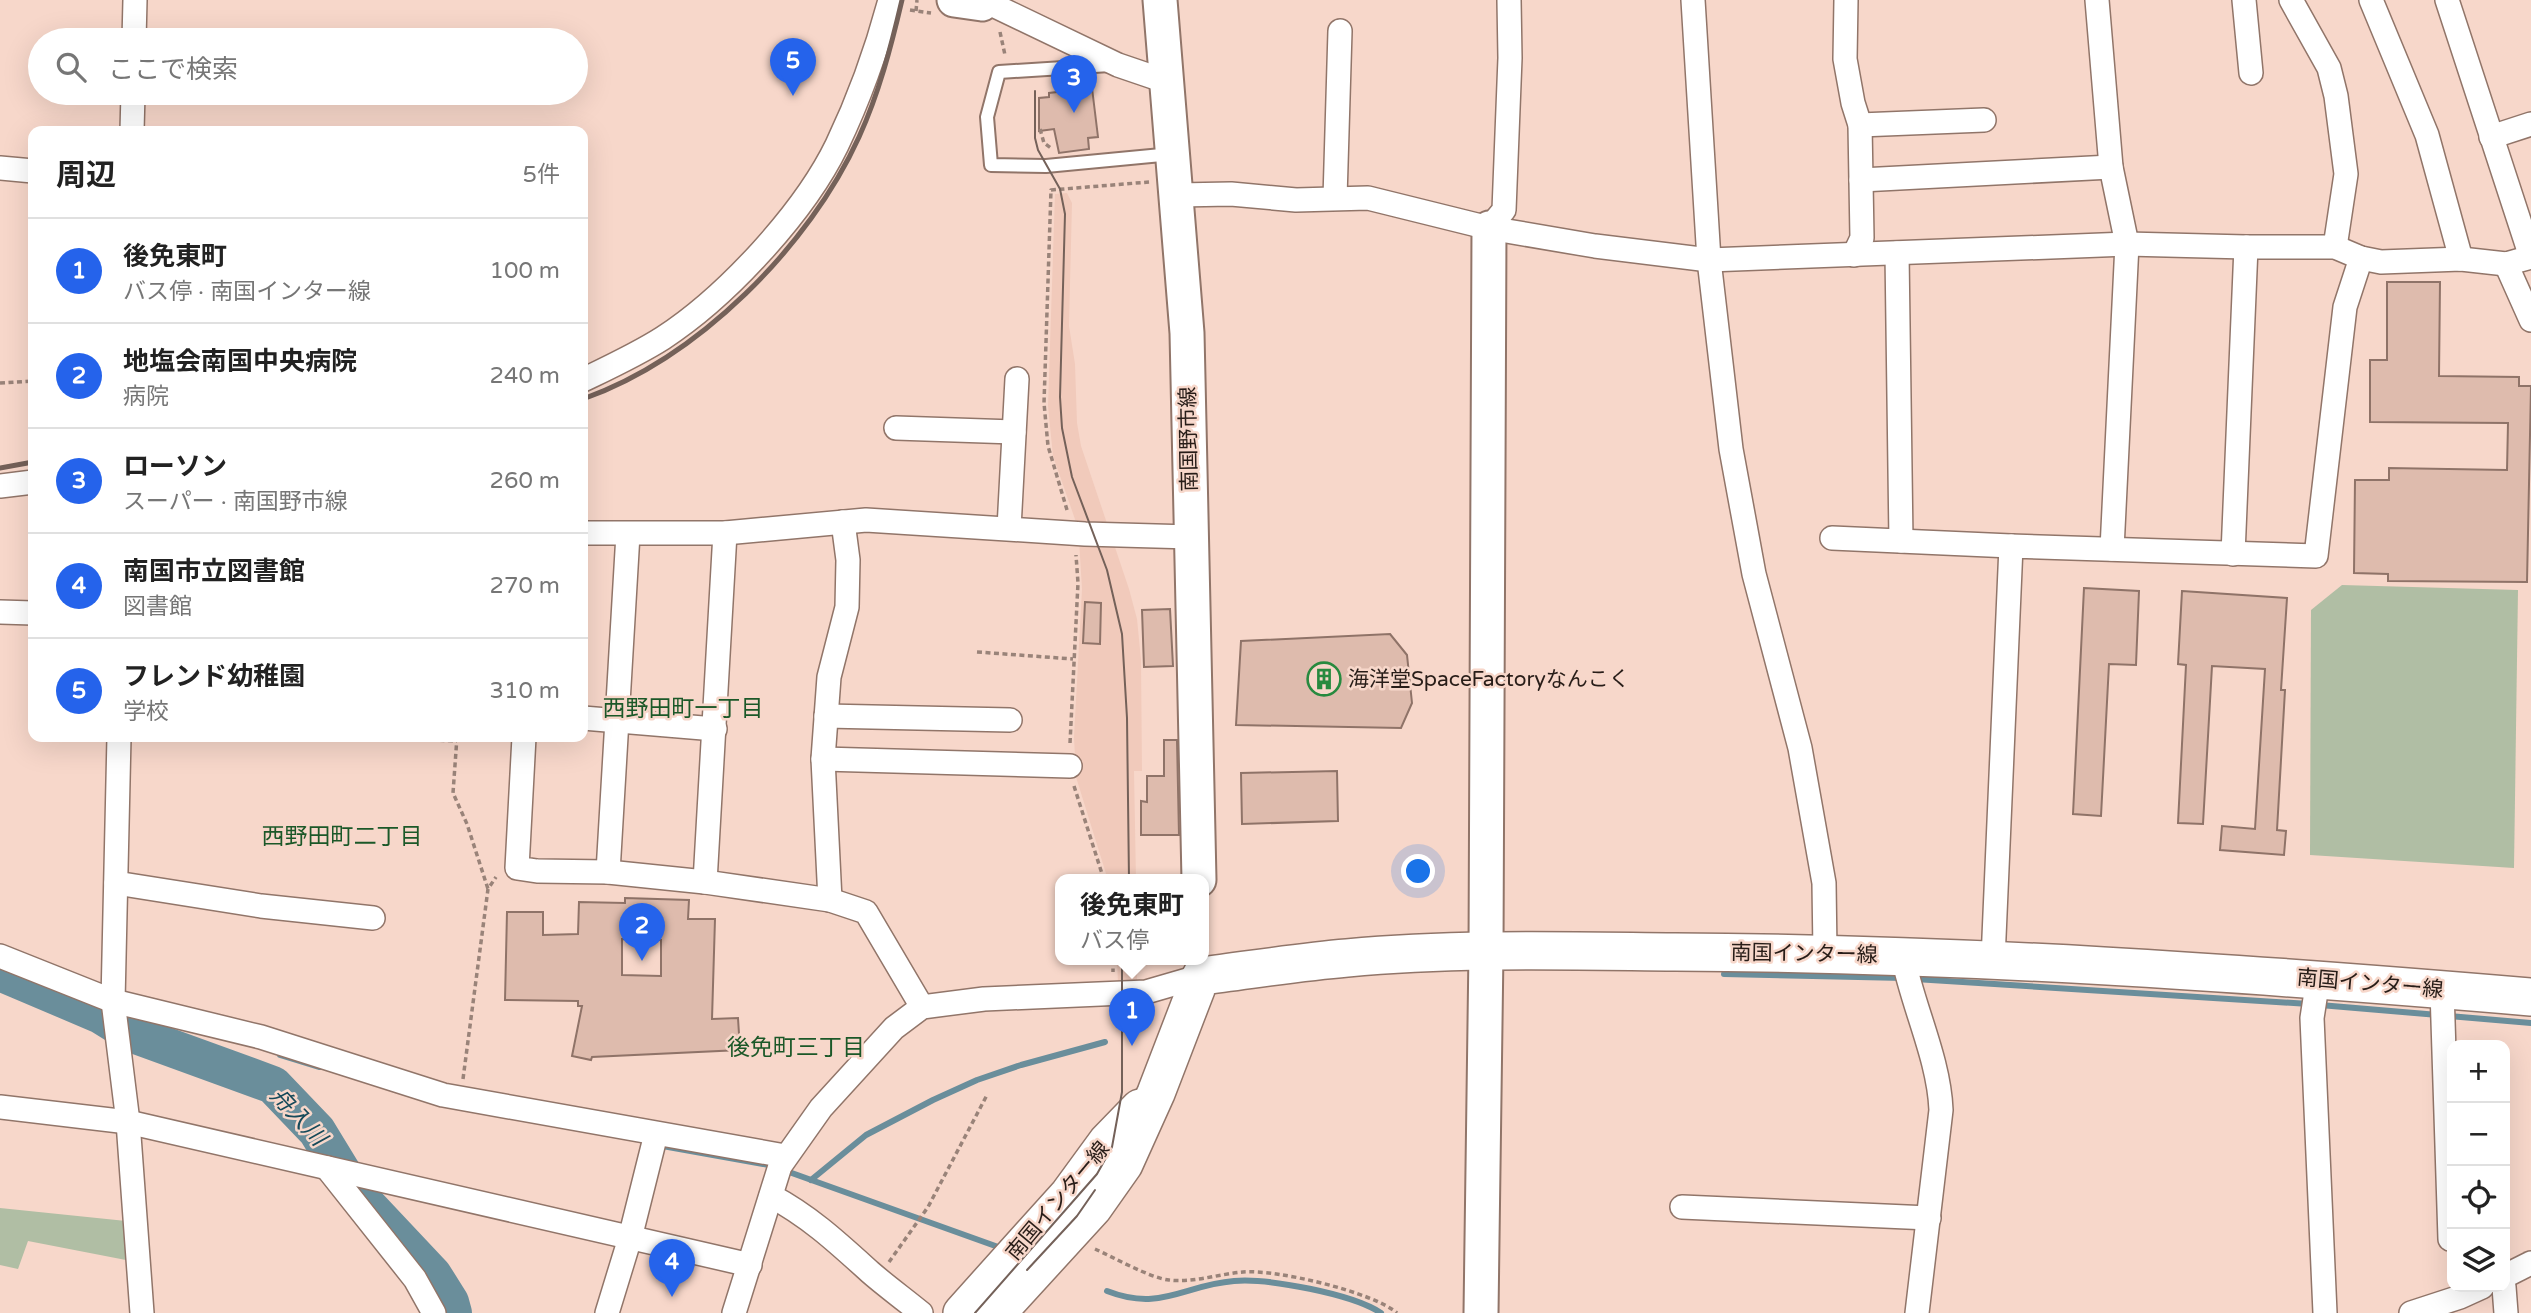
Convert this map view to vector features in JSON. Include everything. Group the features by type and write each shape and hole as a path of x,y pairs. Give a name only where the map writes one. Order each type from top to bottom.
{"main road":[{"name":"南国インター線","path":"997,1313 1093,1208 1124,1164 1156,1093 1201,968 1486,951 1825,952 1993,960 2315,998 2442,990 2531,997"},
{"name":"南国インター線","path":"962,1313 1069,1194 1107,1142 1156,1093"}],"street":[{"path":"134,28 135,0"},
{"path":"588,377 664,337 714,298 763,248 809,192 836,147 876,50 890,0"},
{"name":"南国野市線","path":"1160,0 1187,333 1199,874"},
{"path":"1481,1313 1486,951 1489,228 1504,210 1510,58 1509,0"},
{"path":"1693,0 1699,134 1709,260 1731,449 1754,574 1800,748 1824,883 1825,952"},
{"path":"1846,0 1846,59 1853,103 1860,125 1862,238 1854,255"},
{"path":"2098,0 2111,167 2127,244 2112,549"},
{"path":"2244,0 2250,73"},
{"path":"2291,0 2329,68 2336,96 2346,174 2335,247"},
{"path":"2371,0 2427,135 2461,259"},
{"path":"1176,176 1231,194 1296,200 1368,198 1489,228 1595,246 1709,260 2127,244 2335,247 2361,258 2381,262 2461,259 2506,264 2531,257 2446,0"},
{"path":"979,2 1118,65 1165,81"},
{"path":"1335,198 1340,31"},
{"path":"132,126 133,105"},
{"path":"1860,125 1984,120"},
{"path":"2491,137 2531,124"},
{"path":"1861,180 2111,167"},
{"path":"0,169 28,171"},
{"path":"2233,554 2246,247"},
{"path":"1897,253 1901,541"},
{"path":"1832,538 2316,556 2344,307 2361,258"},
{"path":"2506,264 2531,320"},
{"path":"1009,528 1017,379"},
{"path":"896,428 1014,432"},
{"path":"0,486 28,483"},
{"path":"588,533 725,533 866,520 1191,537"},
{"path":"830,900 823,759 829,677 847,607 848,560 843,522"},
{"path":"705,882 725,533"},
{"path":"608,872 628,534"},
{"path":"1993,960 2011,546"},
{"path":"0,612 28,613"},
{"path":"826,716 1010,720"},
{"path":"588,718 715,729"},
{"path":"119,742 116,1018 128,1122 142,1313"},
{"path":"524,742 517,868 537,871 608,872 705,882 830,900 866,912 922,1007"},
{"path":"823,759 1070,766"},
{"path":"116,883 261,906 373,918"},
{"path":"0,956 116,1018 261,1037 443,1095 785,1157"},
{"path":"1903,957 1909,989 1940,1087 1941,1110 1917,1313"},
{"path":"734,1313 785,1157 821,1108 894,1028 922,1007 984,999 1146,992 1201,968"},
{"path":"2442,990 2450,1229"},
{"path":"2315,998 2325,1313"},
{"path":"0,1107 128,1122 750,1265"},
{"path":"607,1313 630,1238 656,1134"},
{"path":"330,1169 415,1279 434,1313"},
{"path":"771,1196 818,1224 921,1313"},
{"path":"1682,1208 1928,1218"},
{"path":"2510,1274 2531,1263"},
{"path":"2411,1313 2471,1292"},
{"path":"2504,1292 2506,1313"}],"lane":[{"path":"1118,65 999,72 987,117 991,165 1046,166 1176,176"}],"path":[{"path":"916,11 918,0"},
{"path":"1102,874 1070,766 1078,583 1075,533 1053,469 1044,403 1051,190 1176,176"},
{"path":"0,383 28,380"},
{"path":"977,652 1073,659"},
{"path":"457,742 453,793 467,824 488,889 460,1098"},
{"path":"488,889 506,863 517,862"},
{"path":"878,1278 928,1207 987,1095"},
{"path":"1067,1236 1165,1280 1179,1281 1246,1271 1278,1274 1366,1295 1397,1313"}],"shaded area":[{"path":"1067,193 1072,203 1069,326 1075,364 1077,423 1081,446 1137,619 1141,660 1142,771 1134,771 1136,874 1106,874 1076,777 1074,737 1082,589 1079,539 1077,525 1053,456 1048,406 1055,194"},
{"path":"1117,965 1137,965 1137,983 1118,983"}],"green space":[{"path":"2342,585 2518,590 2514,868 2310,855 2311,610"},
{"path":"0,1208 126,1221 131,1261 28,1241 18,1269 0,1265"}],"building":[{"path":"1092,88 1098,137 1088,138 1089,149 1059,153 1054,129 1039,131 1039,98 1049,97 1049,93"},
{"path":"2387,282 2440,282 2439,376 2519,377 2519,386 2531,386 2527,582 2388,581 2388,574 2354,573 2355,480 2389,480 2389,468 2507,470 2508,423 2370,422 2370,360 2387,360"},
{"path":"2084,588 2139,591 2136,665 2109,664 2101,816 2073,814"},
{"path":"2182,591 2287,598 2277,830 2286,831 2284,855 2220,850 2222,826 2255,829 2265,669 2212,666 2203,824 2178,823 2186,665 2178,664"},
{"path":"1085,602 1101,603 1100,644 1083,643"},
{"path":"1170,609 1173,666 1144,667 1142,610"},
{"name":"海洋堂SpaceFactoryなんこく","path":"1390,634 1407,655 1412,703 1401,728 1236,725 1241,641"},
{"path":"1164,740 1177,740 1179,835 1141,835 1141,801 1147,802 1147,776 1164,776"},
{"path":"1337,771 1338,821 1242,824 1241,773"},
{"path":"625,898 689,900 688,919 715,919 712,1019 738,1018 740,1050 592,1057 591,1060 572,1056 582,1006 578,1006 578,1001 505,1000 507,912 543,912 543,935 578,934 579,902 625,903","holes":["622,939 661,940 661,976 622,975"]}],"waterway":[{"name":"舟入川","path":"0,972 101,1015 130,1033 273,1085 317,1131 353,1190 433,1275 450,1302 453,1313"},
{"path":"1724,974 1904,978"},
{"path":"1915,979 2309,1004"},
{"path":"2320,1005 2438,1015"},
{"path":"2449,1016 2531,1023"},
{"path":"811,1180 866,1135 933,1100 977,1080 1021,1065 1105,1042"},
{"path":"280,1055 319,1067"},
{"path":"657,1145 769,1165"},
{"path":"789,1172 1001,1248"},
{"path":"1107,1291 1142,1299 1172,1295 1216,1283 1267,1282 1331,1294 1381,1313"}],"tram line":[{"path":"1035,91 1035,138 1038,150 1060,189 1065,214 1060,397 1062,428 1072,477 1107,570 1122,634 1127,718 1129,874"},
{"path":"975,1313 1097,1174 1112,1147 1122,1092 1122,965"},
{"path":"1027,1270 1077,1216 1095,1190"}],"railway":[{"path":"588,397 626,380 668,356 708,327 745,294 811,219 838,178 873,104 902,0"},
{"path":"0,468 28,463"}],"place":[{"name":"フレンド幼稚園","path":"793,96"},
{"name":"ローソン","path":"1074,113"},
{"name":"海洋堂SpaceFactoryなんこく","path":"1324,679"},
{"name":"地塩会南国中央病院","path":"642,961"},
{"name":"後免東町","path":"1132,1046"},
{"name":"南国市立図書館","path":"672,1297"}],"district":[{"name":"西野田町一丁目","path":"683,709"},
{"name":"西野田町二丁目","path":"342,837"},
{"name":"後免町三丁目","path":"796,1048"}]}
